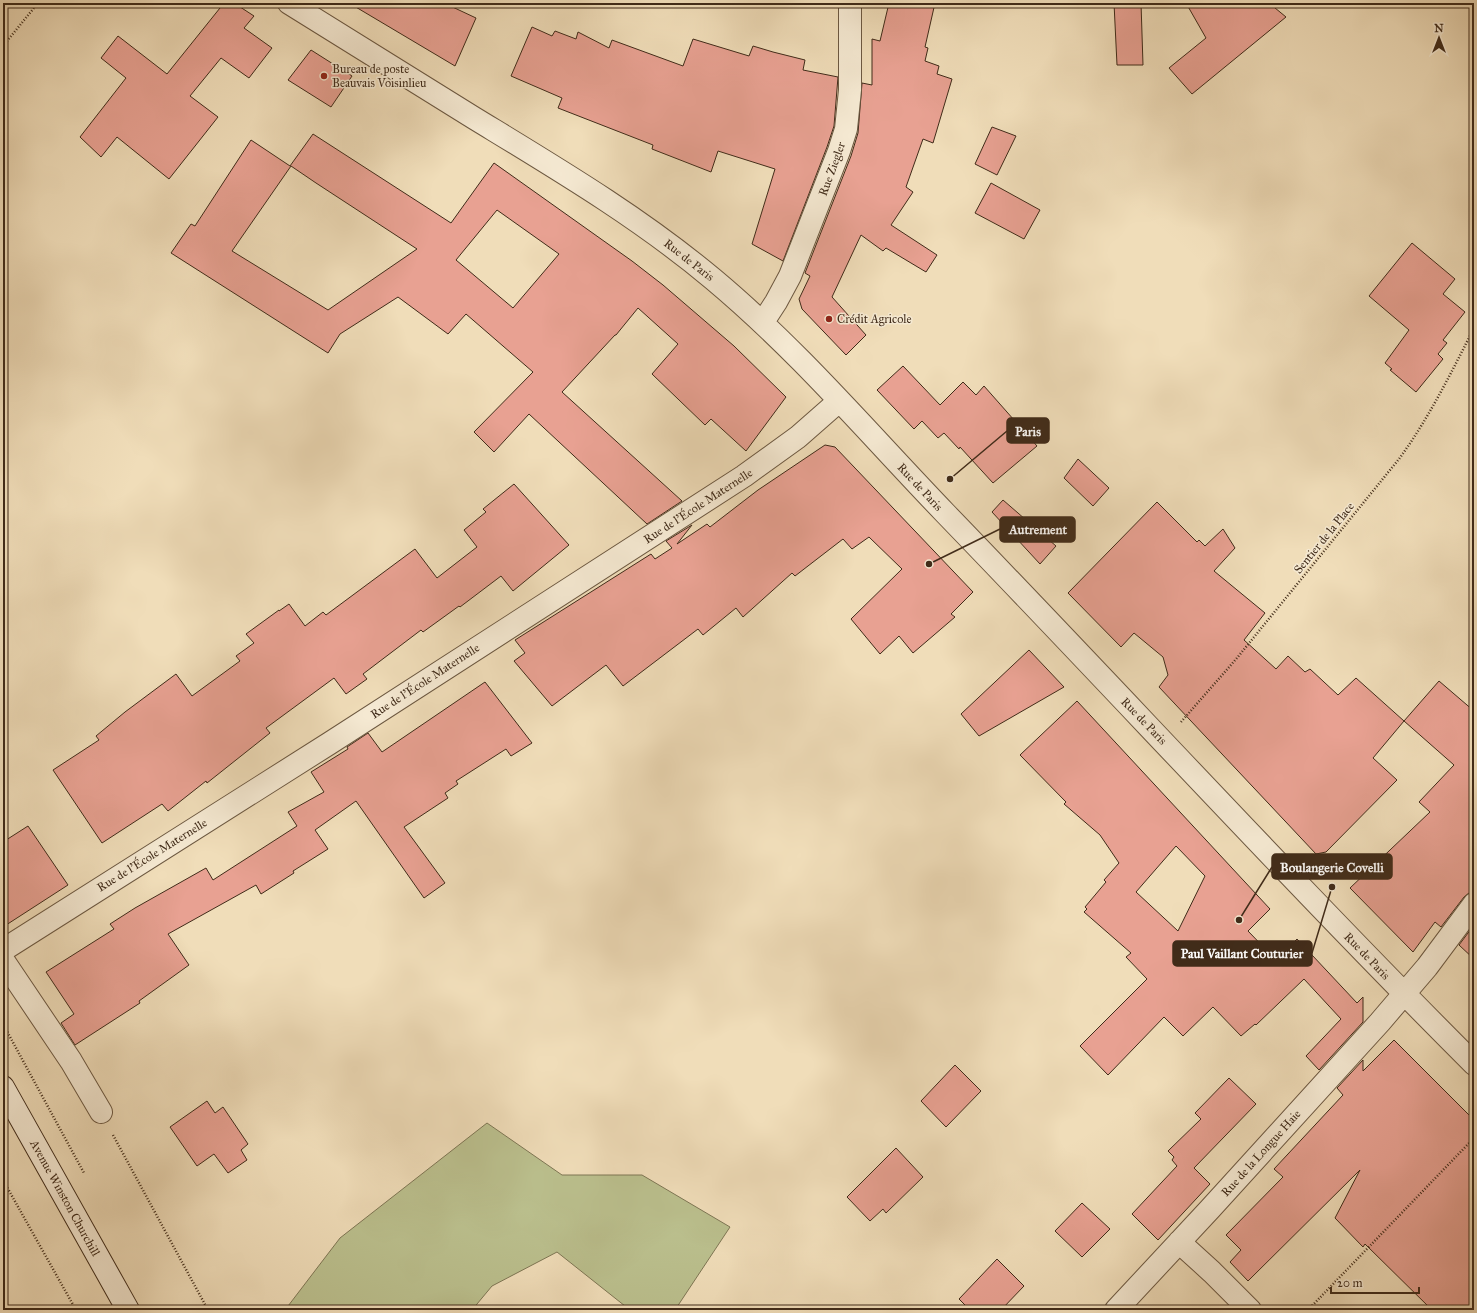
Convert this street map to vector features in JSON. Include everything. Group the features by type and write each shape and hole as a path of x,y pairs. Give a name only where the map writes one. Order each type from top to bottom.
{"street":[{"name":"Rue de Paris","path":"289,3 551,165 632,218 696,265 763,322 1404,994 1474,1064"},
{"name":"Rue Ziegler","path":"763,322 782,293 790,276 839,151 846,129 850,90 850,3"},
{"name":"Rue de l'École Maternelle","path":"3,950 744,476 798,437 839,401"},
{"name":"Rue de la Longue Haie","path":"1116,1310 1404,994 1474,904"},
{"path":"3,960 56,1038 100,1112"},
{"name":"Avenue Winston Churchill","path":"3,1087 128,1310"},
{"path":"1179,1242 1250,1310"}],"path":[{"path":"3,46 38,3"},
{"name":"Sentier de la Place","path":"1164,742 1237,658 1412,442 1474,328"},
{"path":"3,1024 68,1141"},
{"path":"100,1112 208,1310"},
{"path":"1308,1310 1474,1138"},
{"path":"3,1180 76,1310"}],"green space":[{"path":"487,1123 562,1175 642,1175 730,1227 675,1310 630,1310 557,1252 492,1286 472,1310 285,1310 340,1238"}],"building":[{"path":"224,3 234,3 254,16 244,28 272,48 249,78 221,58 190,96 218,117 169,179 117,137 101,157 80,137 126,78 101,58 118,36 167,74"},
{"path":"349,3 444,3 476,18 455,66"},
{"path":"889,3 935,3 925,47 928,48 925,61 939,66 937,74 952,79 933,143 923,139 906,187 913,192 891,225 937,255 926,272 886,248 883,251 861,235 832,297 866,335 846,355 802,309 799,299 810,276 805,273 851,156 858,133 862,83 872,85 872,39 880,41"},
{"path":"1114,3 1141,3 1143,65 1117,65"},
{"path":"1186,3 1269,3 1286,17 1192,94 1169,68 1206,38"},
{"path":"532,27 552,36 555,31 576,39 578,32 609,48 612,40 683,66 693,39 749,56 753,46 805,60 803,70 838,77 834,126 783,261 752,244 775,169 718,151 711,172 652,149 653,145 558,108 562,98 511,76"},
{"path":"311,50 352,76 331,107 288,80"},
{"path":"992,127 1016,136 997,175 975,164"},
{"path":"313,134 451,223 494,163 632,261 663,285 734,346 786,397 746,451 711,419 705,425 652,374 678,344 638,308 616,335 562,392 682,501 647,524 529,414 494,452 474,432 533,372 466,314 448,334 398,297 340,334 328,353 171,253 191,224 195,226 251,140 290,166","holes":["291,166 316,183 417,249 328,310 232,251","497,210 559,254 513,308 456,260"]},
{"path":"991,183 1040,210 1024,239 975,213"},
{"path":"1412,243 1455,279 1443,294 1465,312 1443,340 1447,343 1438,354 1443,359 1416,392 1390,370 1392,369 1385,363 1409,330 1369,296"},
{"path":"903,366 940,405 963,382 976,395 984,386 1037,446 993,483 960,447 959,449 944,433 938,438 922,421 914,429 877,390"},
{"path":"825,445 835,447 973,592 951,614 955,617 913,653 899,636 880,654 851,619 902,569 869,537 852,549 843,539 795,576 792,573 743,617 736,608 703,635 698,629 623,686 606,665 552,706 514,661 525,653 515,640 651,554 655,559 672,548 666,541 692,525 677,544 707,524 710,527 758,490"},
{"path":"1078,459 1109,488 1093,506 1064,478"},
{"path":"514,484 569,545 513,591 501,576 460,607 459,606 423,632 421,630 363,674 367,679 346,694 334,678 266,728 270,733 207,783 206,781 168,811 162,804 102,843 53,770 99,740 96,736 125,712 176,674 192,696 240,661 236,656 254,643 246,634 289,604 305,626 323,612 326,615 415,549 437,578 477,547 464,530 486,512 483,509"},
{"path":"1003,500 1056,546 1040,564 992,512"},
{"path":"1157,502 1197,542 1199,540 1205,546 1223,529 1235,548 1214,571 1265,613 1244,640 1276,669 1288,656 1305,672 1310,669 1338,695 1356,678 1404,721 1373,758 1397,780 1326,852 1316,854 1159,687 1168,675 1163,657 1134,633 1121,647 1068,593"},
{"path":"1029,650 1064,687 979,736 961,714"},
{"path":"1439,681 1474,711 1474,892 1469,893 1464,897 1441,927 1435,922 1413,952 1350,888 1430,812 1419,802 1454,765 1404,721"},
{"path":"485,682 532,743 511,756 506,749 456,781 458,784 445,793 448,798 404,827 445,883 424,898 356,801 315,830 328,849 293,871 294,873 261,894 256,885 168,934 189,965 139,1001 140,1003 75,1045 61,1023 74,1014 46,972 114,929 110,924 135,908 206,868 213,880 297,826 288,812 324,792 311,772 348,749 347,747 368,733 382,752"},
{"path":"1077,701 1270,909 1248,931 1276,960 1297,939 1357,1003 1363,997 1363,1022 1319,1070 1306,1056 1341,1019 1304,979 1256,1025 1255,1024 1241,1036 1213,1007 1183,1036 1164,1017 1108,1075 1080,1046 1147,979 1126,957 1131,953 1084,912 1087,909 1085,907 1106,882 1104,880 1119,863 1100,835 1064,804 1066,802 1020,755","holes":["1176,846 1205,876 1178,931 1136,892"]},
{"path":"28,826 68,885 3,927 3,842"},
{"path":"1474,925 1474,959 1459,945"},
{"path":"1394,1040 1474,1120 1474,1310 1432,1310 1365,1244 1363,1247 1335,1218 1360,1170 1248,1281 1230,1262 1241,1250 1226,1235 1283,1177 1274,1169 1343,1095 1337,1088 1363,1060 1363,1071"},
{"path":"955,1065 981,1091 946,1127 921,1101"},
{"path":"1229,1078 1256,1104 1194,1168 1210,1184 1158,1240 1132,1214 1177,1166 1172,1160 1174,1157 1168,1151 1201,1119 1195,1113"},
{"path":"207,1101 215,1113 223,1107 248,1144 241,1150 247,1160 228,1173 214,1154 197,1166 170,1127"},
{"path":"896,1148 923,1177 886,1213 883,1209 870,1221 847,1197"},
{"path":"1082,1203 1110,1229 1082,1257 1055,1231"},
{"path":"997,1259 1024,1286 1001,1310 970,1310 959,1299"}],"place":[{"name":"Bureau de poste Beauvais Voisinlieu","path":"324,76"},
{"name":"Crédit Agricole","path":"829,319"},
{"name":"Paris","path":"950,479"},
{"name":"Autrement","path":"929,564"},
{"name":"Paul Vaillant Couturier","path":"1332,887"},
{"name":"Boulangerie Covelli","path":"1239,920"}]}
